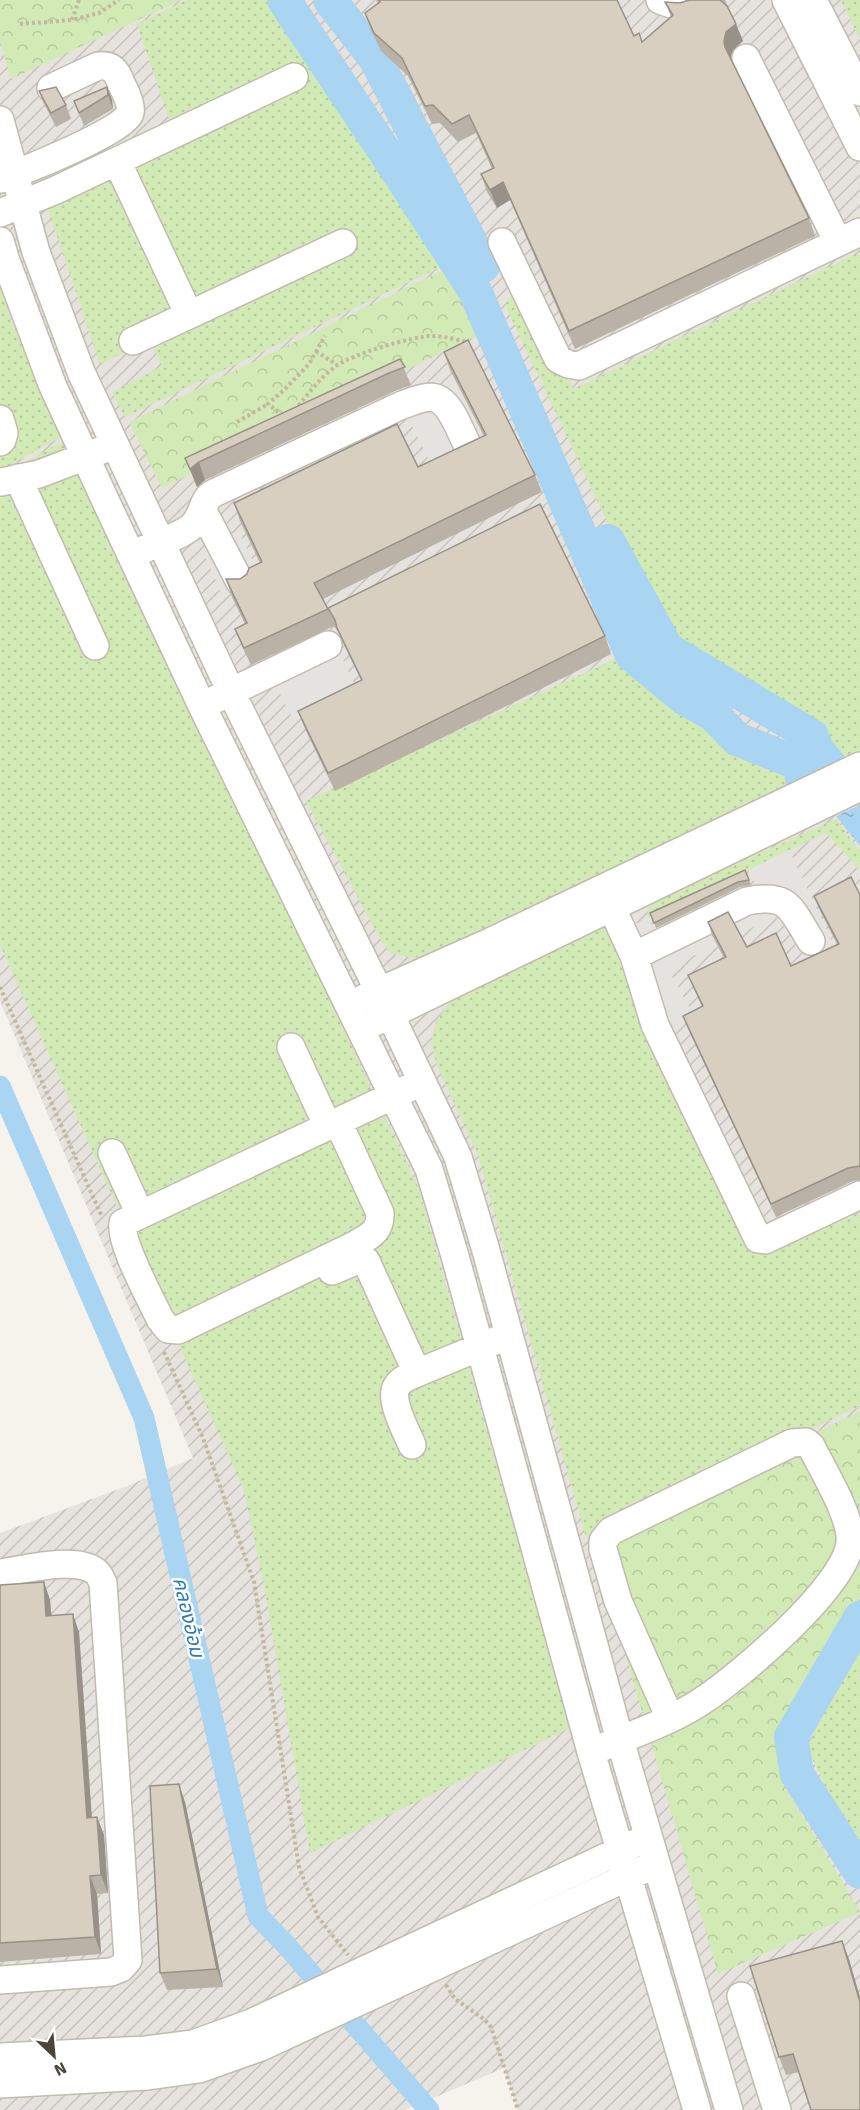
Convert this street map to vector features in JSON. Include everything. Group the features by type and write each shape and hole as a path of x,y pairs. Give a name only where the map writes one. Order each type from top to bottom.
{"street":[{"path":"660,0 682,6 697,0"},
{"path":"786,0 860,147"},
{"path":"813,0 860,92"},
{"path":"502,242 558,359 579,366 849,237 746,58"},
{"path":"7,177 78,147 128,119 130,107 120,79 112,67 98,66 51,88"},
{"path":"11,208 117,161 294,77"},
{"path":"0,120 11,208 36,252 81,372 231,692 458,1157 620,1740 729,2110"},
{"path":"117,161 189,315"},
{"path":"133,341 343,243"},
{"path":"36,252 2,255 52,384 202,706 429,1169 591,1752 697,2110"},
{"path":"131,556 191,528 212,494 402,405 423,398 435,398 447,407 468,446"},
{"path":"0,419 4,433 0,442"},
{"path":"95,646 9,480 39,474 114,445"},
{"path":"203,511 240,582"},
{"path":"202,706 328,645"},
{"path":"349,1005 384,1002 855,779"},
{"path":"607,898 634,956 655,1024 758,1239 765,1240 860,1195"},
{"path":"634,956 747,902 766,898 780,900 789,907 811,941"},
{"path":"362,1029 384,1002"},
{"path":"291,1047 333,1124 381,1213 381,1222 376,1231 355,1245 178,1330 168,1329 160,1318 127,1247 123,1223 333,1124 394,1096 422,1082"},
{"path":"112,1153 141,1214"},
{"path":"165,1345 360,1259 369,1266 417,1373"},
{"path":"412,1445 393,1397 395,1388 401,1380 509,1335"},
{"path":"591,1752 670,1718 701,1702 749,1664 818,1600 845,1563 850,1542 847,1518 811,1446 806,1442 792,1443 611,1531 605,1536 603,1549 618,1601 670,1718"},
{"path":"0,1573 68,1564 84,1565 98,1572 103,1583 128,1960 121,1968 111,1972 0,1980"},
{"path":"583,1883 601,1847 608,1807"},
{"path":"0,2084 148,2076 199,2069 261,2047 436,1967 583,1883 621,1851 649,1836"},
{"path":"0,2057 146,2050 193,2044 251,2023 361,1972 583,1883 629,1876 657,1863"},
{"path":"583,1883 614,1903 647,1938"},
{"path":"741,1996 777,2110"}],"path":[{"path":"72,20 80,0"},
{"path":"20,24 72,20 99,13 119,0"},
{"path":"237,422 268,404 284,390 309,364 325,336"},
{"path":"294,411 337,365 397,343 432,336 468,342"},
{"path":"316,351 337,365"},
{"path":"268,404 287,419"},
{"path":"0,987 106,1225"},
{"path":"165,1345 203,1438 254,1582 299,1867 318,1917 361,1972"},
{"path":"436,1967 455,1999 484,2019 491,2027 518,2110"}],"shaded area":[{"path":"0,0 860,0 860,2110 518,2110 504,2068 405,2110 0,2110 0,1533 127,1486 193,1458 0,1001"},
{"path":"457,380 487,444 433,469 403,406"},
{"path":"240,534 261,578 223,596 203,552"},
{"path":"335,644 357,689 293,720 271,675"},
{"path":"789,850 835,947 817,956 797,916 785,912 674,965 671,975 693,1014 662,1029 616,933 648,918 660,940 759,891 748,870"}],"green space":[{"path":"0,0 181,0 11,79 0,41"},
{"path":"186,0 280,0 451,262 125,417 112,392 162,366 151,340 100,364 38,180 170,122 137,24"},
{"path":"841,0 860,0 860,40"},
{"path":"507,236 573,389 860,252 860,751 830,765 817,750 812,736 667,649 505,305 517,287"},
{"path":"453,265 485,332 162,488 129,422"},
{"path":"0,285 13,326 62,437 0,470"},
{"path":"65,440 419,1189 570,1728 310,1853 264,1585 244,1490 0,945 0,476"},
{"path":"621,656 654,673 684,698 714,715 737,739 798,765 800,780 439,954 413,958 390,953 379,937 306,801"},
{"path":"836,819 860,851 860,870 826,833 648,918 648,904"},
{"path":"607,922 767,1253 860,1213 860,1406 586,1537 478,1155 437,1066 431,1042 436,1022 451,1001"},
{"path":"860,1411 860,1597 784,1717 778,1763 795,1803 860,1912 718,1974 593,1542"},
{"path":"860,1649 860,1840 828,1792 808,1750 816,1725"}],"water":[{"path":"860,805 860,846 836,816"}],"building":[{"path":"379,0 617,0 634,36 639,33 642,42 673,15 665,2 720,0 727,6 736,24 726,32 725,47 809,218 569,331 503,182 490,190 481,174 494,168 469,115 452,124 433,105 425,106 402,58 374,33 365,13 380,2"},
{"path":"56,87 66,105 51,113 39,91"},
{"path":"107,87 108,95 79,113 74,101"},
{"path":"468,340 535,475 314,583 328,609 244,648 235,629 247,623 226,579 240,579 247,574 249,568 262,562 234,503 397,424 418,467 486,435 444,352"},
{"path":"400,359 405,367 199,462 190,469 185,458"},
{"path":"540,504 605,636 328,773 298,711 362,680 328,608"},
{"path":"745,870 749,880 738,882 654,923 650,913"},
{"path":"851,877 860,895 860,1166 848,1168 771,1204 683,1016 703,1006 688,975 726,957 708,922 728,912 747,947 776,933 791,966 839,944 814,896"},
{"path":"44,1582 46,1616 73,1614 87,1818 97,1817 101,1875 90,1876 95,1937 0,1943 0,1585"},
{"path":"179,1784 217,1969 160,1973 150,1786"},
{"path":"842,1941 860,2002 860,2110 811,2110 793,2054 779,2057 750,1966"}],"waterway":[{"path":"284,0 475,291 632,655 684,698 714,715 737,739 802,765 802,778 830,765 817,750 812,736 667,649 608,541"},
{"path":"330,0 375,58 483,266"},
{"name":"คลองอ้อม","path":"0,1086 144,1418 258,1916 287,1946 429,2110"},
{"path":"860,1618 791,1737 797,1774 860,1872"}]}
